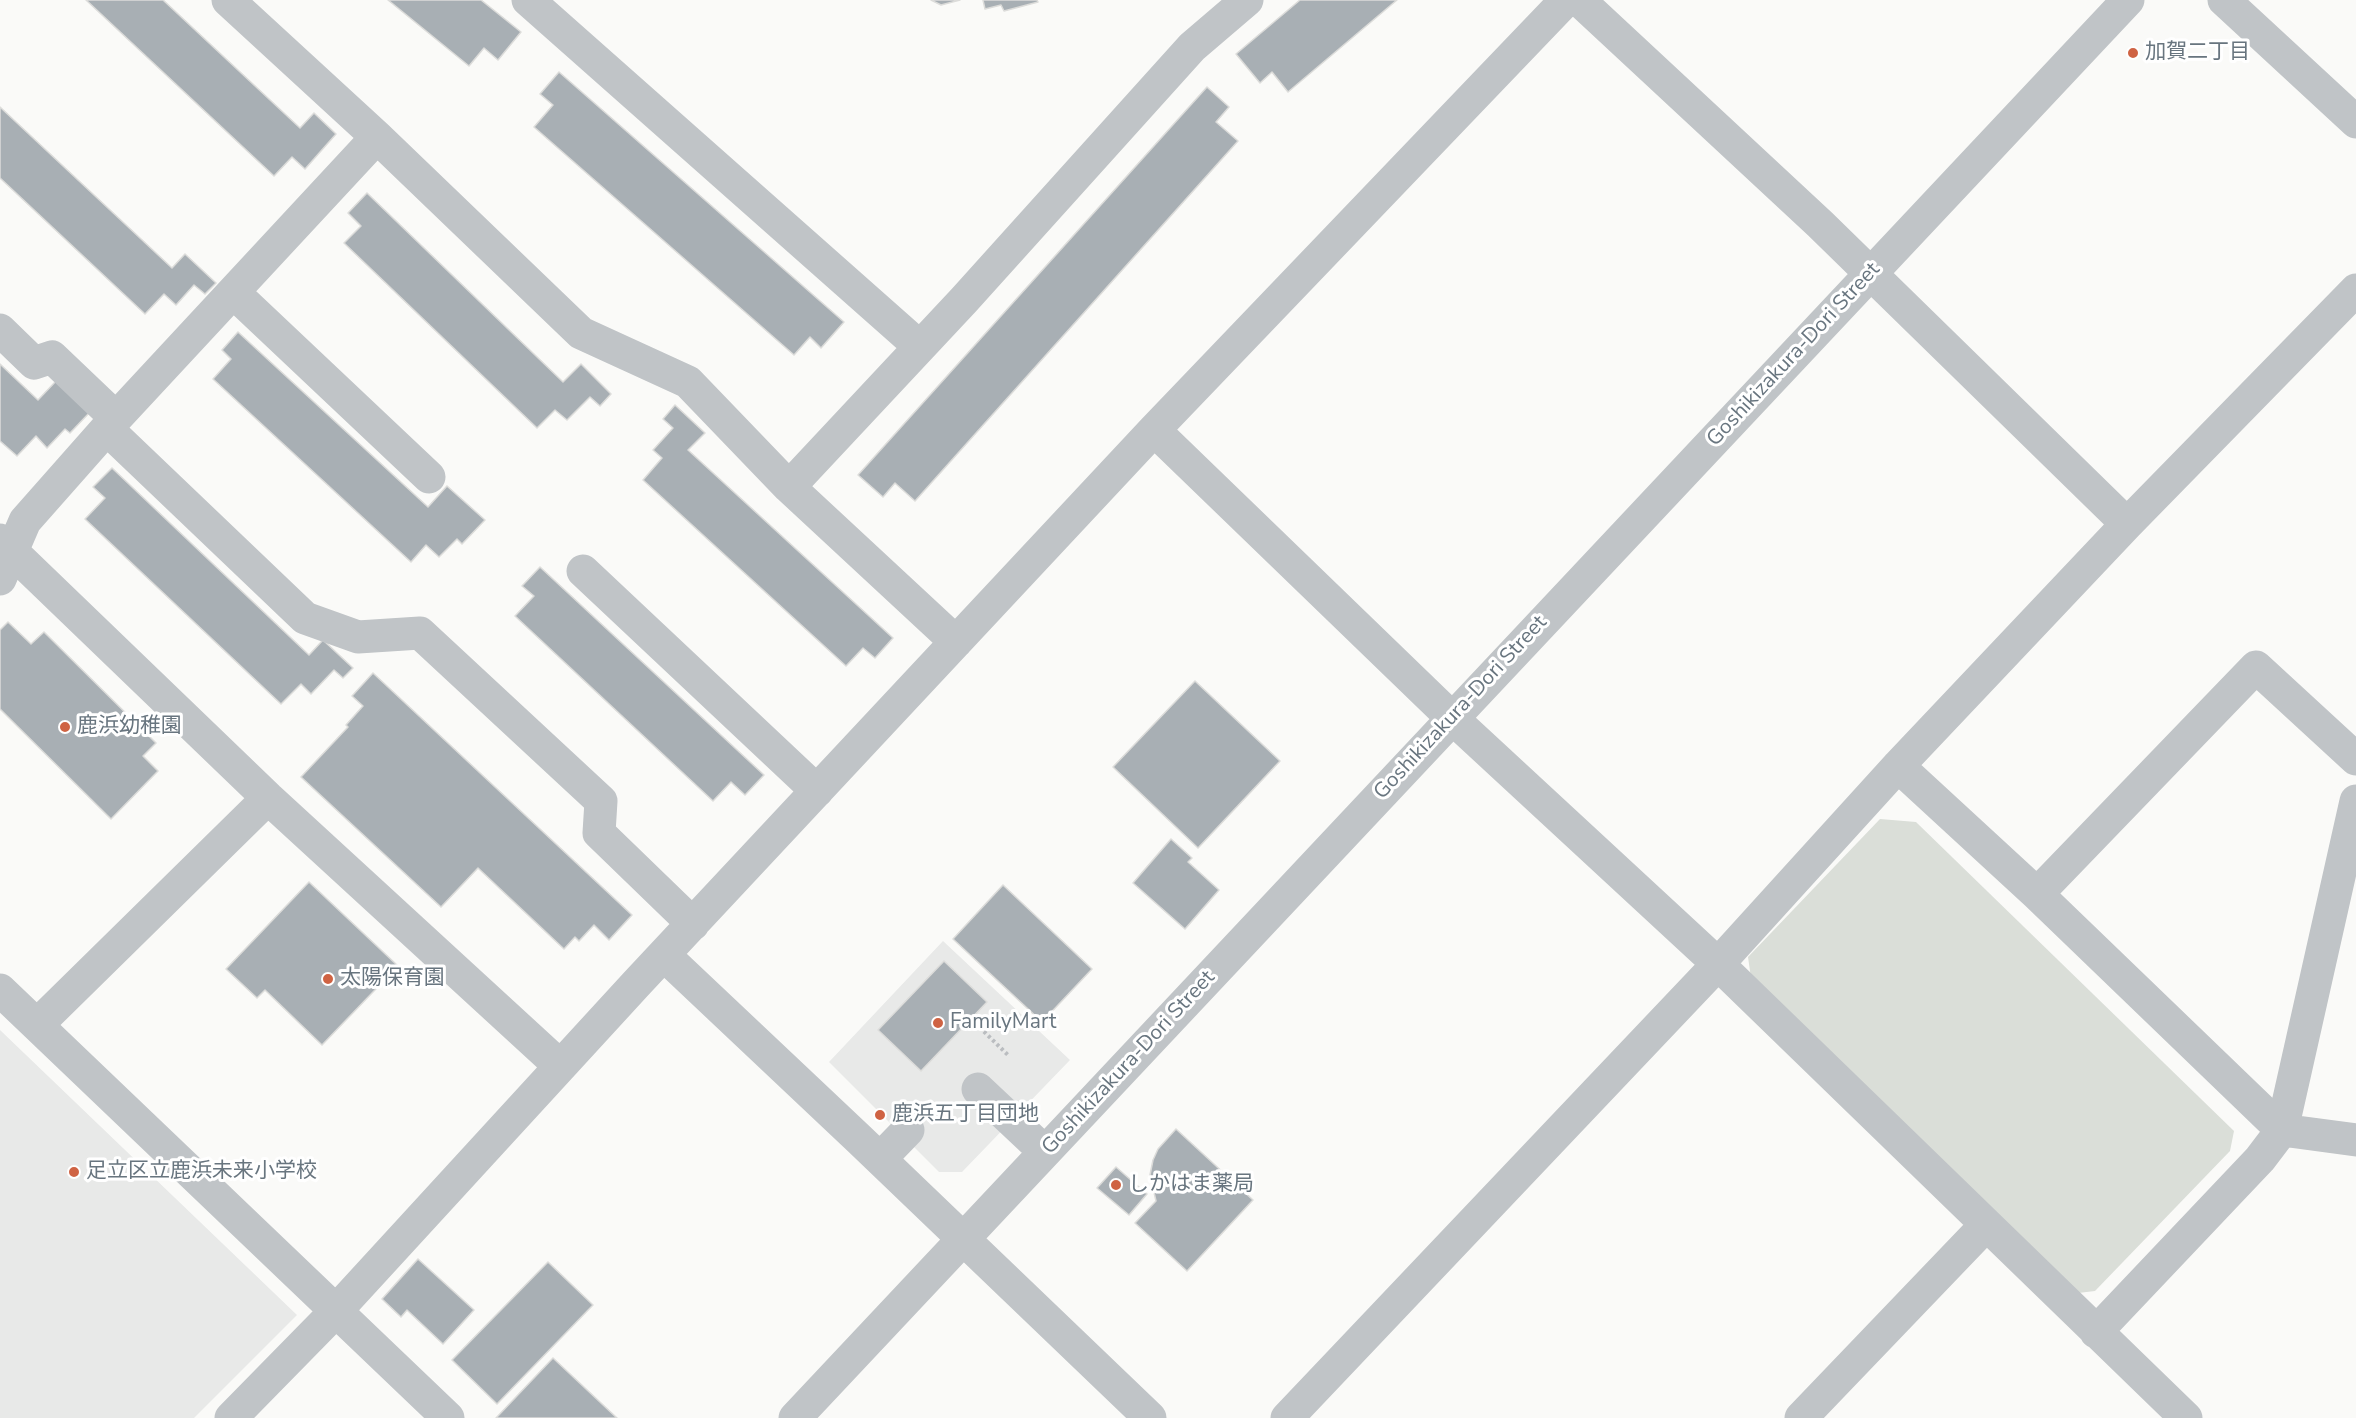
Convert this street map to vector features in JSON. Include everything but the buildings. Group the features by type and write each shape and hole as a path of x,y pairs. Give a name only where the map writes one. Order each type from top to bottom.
{"street":[{"path":"228,0 377,137 581,333 688,382 789,487 956,642"},
{"path":"528,0 920,347"},
{"path":"789,487 920,347 1192,47 1247,0"},
{"path":"231,1418 335,1312 560,1066 1154,430 1566,0"},
{"path":"1579,0 1871,273 2127,524"},
{"name":"Goshikizakura-Dori Street","path":"795,1418 2128,0"},
{"path":"2224,0 2356,122"},
{"path":"377,137 111,423 25,521 4,557 560,1066"},
{"path":"1287,1418 1718,964 1898,765 2127,524 2356,290"},
{"path":"233,292 429,477"},
{"path":"0,330 34,363 52,357 111,423 305,618 358,637 420,633 601,801 599,833 693,924"},
{"path":"1154,430 1452,718 1718,964 2186,1418"},
{"path":"583,571 817,791"},
{"path":"2037,894 2256,667 2356,759"},
{"path":"1898,765 2037,894 2282,1130 2356,1140"},
{"path":"37,1024 268,798"},
{"path":"2096,1332 2260,1159 2282,1130 2356,801"},
{"path":"664,955 1150,1418"},
{"path":"0,990 448,1418"},
{"path":"978,1089 1045,1152"},
{"path":"880,1159 908,1130"},
{"path":"1801,1418 1986,1225"}],"path":[{"path":"970,1019 1009,1056"}],"shaded area":[{"path":"1880,819 1916,822 2234,1131 2230,1151 2095,1291 2078,1293 1751,978 1748,957"},
{"path":"943,941 1070,1060 962,1172 939,1172 829,1062"},
{"name":"足立区立鹿浜未来小学校","path":"0,1030 297,1315 194,1418 0,1418"}],"place":[{"name":"加賀二丁目","path":"2133,53"},
{"name":"鹿浜幼稚園","path":"65,727"},
{"name":"太陽保育園","path":"328,979"},
{"name":"FamilyMart","path":"938,1023"},
{"name":"鹿浜五丁目団地","path":"880,1115"},
{"name":"足立区立鹿浜未来小学校","path":"74,1172"},
{"name":"しかはま薬局","path":"1116,1185"}]}
